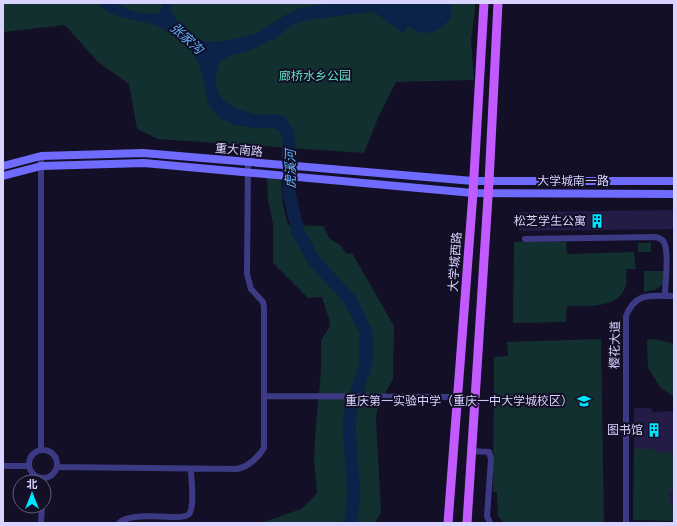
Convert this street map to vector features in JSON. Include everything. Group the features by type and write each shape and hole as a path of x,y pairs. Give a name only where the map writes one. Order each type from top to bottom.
{"main road":[{"name":"大学城西路","path":"448,523 473,193 484,3"},
{"path":"467,523 489,182 498,3"},
{"name":"重大南路","path":"3,166 41,156 143,153 473,181"},
{"name":"重大南路","path":"3,176 41,166 144,163 473,193"},
{"name":"大学城南一路","path":"473,181 674,181"},
{"name":"大学城南一路","path":"473,193 674,194"}],"street":[{"path":"41,156 41,449"},
{"path":"57,467 191,470 237,469 244,468 261,453 264,448 263,302 251,289 247,274 248,162"},
{"path":"525,239 656,237 662,239 665,244 666,256 665,296"},
{"name":"樱花大道","path":"626,523 626,316 630,306 639,298 652,296 674,296"},
{"path":"264,396 457,396"},
{"path":"32,474 28,466 30,457 41,449 54,454 58,463 52,475"},
{"path":"472,451 489,452 491,460 487,516 490,523"},
{"path":"3,466 28,466"},
{"path":"119,523 130,517 177,517 189,514 192,507 191,470"}],"green space":[{"name":"廊桥水乡公园","path":"3,3 475,3 471,40 474,80 396,82 378,118 364,153 158,139 137,129 129,84 98,62 65,25 3,32"},
{"path":"267,178 281,180 283,206 288,225 323,226 330,239 340,245 347,254 352,253 394,326 393,379 378,406 376,417 381,513 375,523 261,523 301,509 314,497 317,492 314,460 321,371 321,340 329,328 330,322 322,297 308,298 273,263 273,224 268,200"},
{"path":"514,242 566,242 567,254 634,252 636,269 626,269 626,286 621,295 615,300 591,306 567,306 566,322 513,323"},
{"path":"638,243 651,243 651,252 638,252"},
{"path":"644,271 664,271 664,282 656,289 644,292"},
{"path":"601,339 604,523 504,523 498,516 497,492 493,492 494,357 508,356 507,342"},
{"path":"647,339 660,340 674,344 674,397 661,388 648,368"},
{"path":"634,449 655,449 657,452 674,451 674,491 669,491 670,502 674,508 674,521 633,520"}],"water":[{"name":"张家沟","path":"98,3 116,3 133,11 148,14 159,13 164,3 171,3 173,15 185,32 199,40 214,42 254,34 293,11 323,4 451,3 451,16 441,28 427,33 422,33 408,26 405,32 402,33 376,13 369,12 308,20 290,27 273,40 220,61 216,74 216,82 218,92 224,101 235,108 258,115 274,114 284,116 294,130 297,159 281,157 283,139 276,129 232,124 222,119 212,110 207,99 202,73 198,62 191,51 175,37 157,26 112,14"}],"building":[{"name":"松芝学生公寓","path":"674,210 674,229 519,231 519,212"},
{"name":"图书馆","path":"634,408 651,408 653,412 674,411 673,452 657,452 655,449 634,449"},
{"path":"669,491 674,491 674,509 670,502"}],"waterway":[{"name":"虎溪河","path":"289,142 289,192 298,232 313,259 351,301 366,332 366,363 351,409 349,425 354,494 351,522 349,523"}],"place":[{"name":"松芝学生公寓","path":"597,221"},
{"name":"重庆第一实验中学（重庆一中大学城校区）","path":"584,401"},
{"name":"图书馆","path":"654,430"}]}
